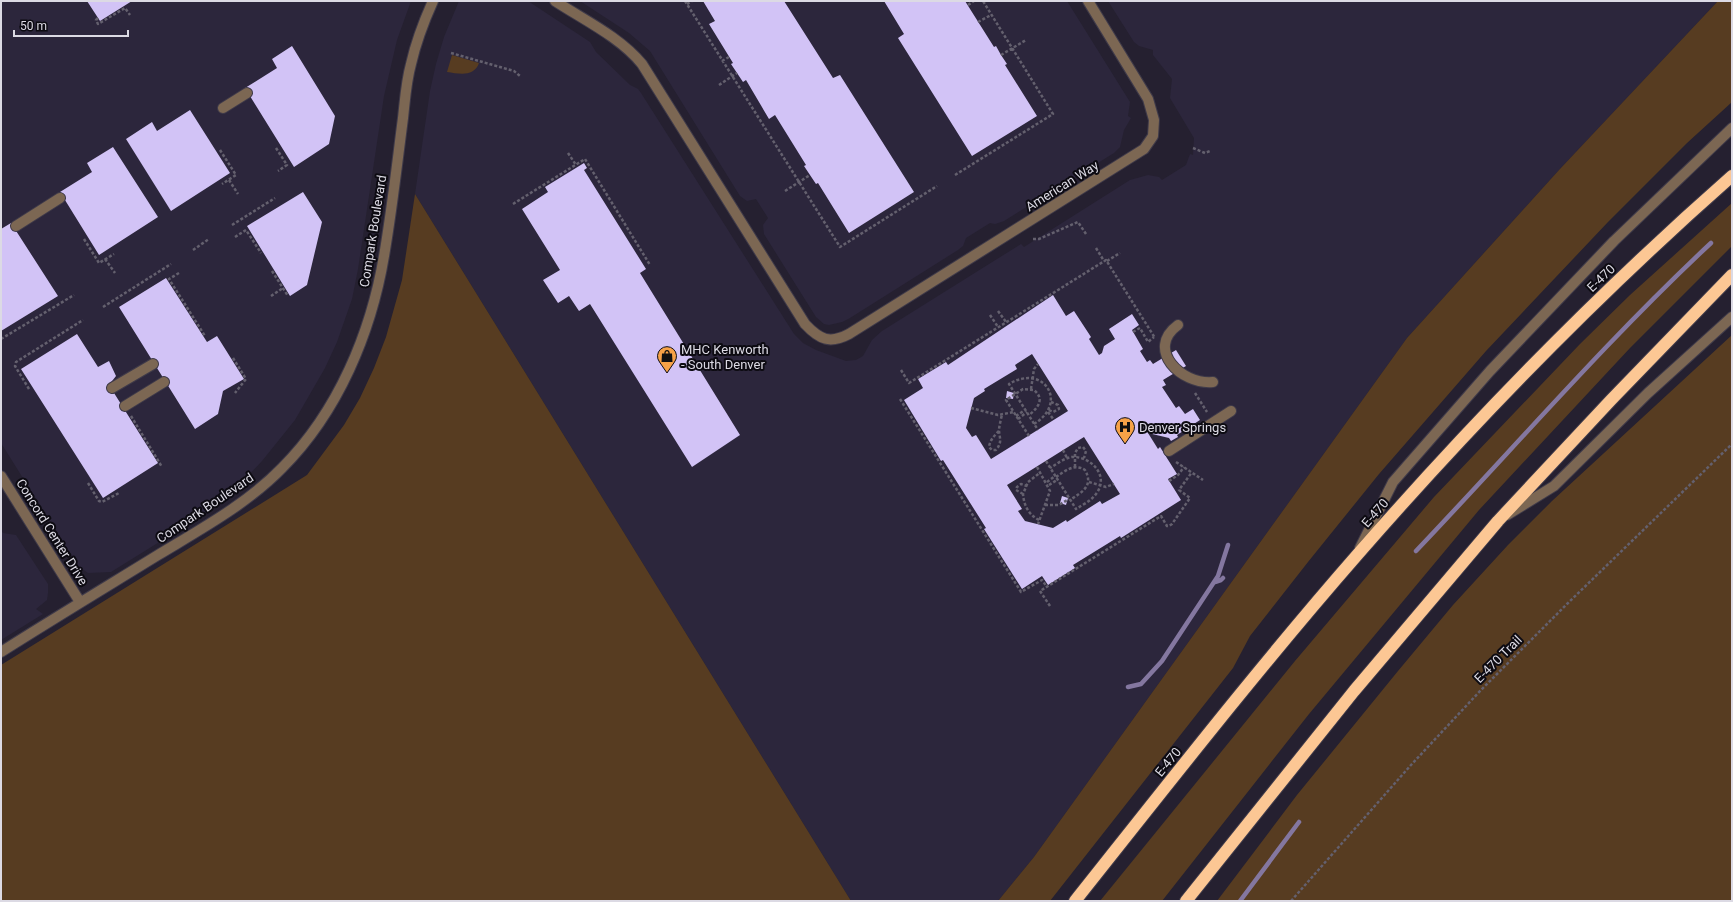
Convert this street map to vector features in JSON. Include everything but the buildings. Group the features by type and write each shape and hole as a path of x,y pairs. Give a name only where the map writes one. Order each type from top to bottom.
{"highway":[{"name":"E-470","path":"1075,901 1250,683 1356,556 1448,453 1578,319 1660,241 1732,176"},
{"path":"1186,901 1354,691 1498,521 1621,389 1732,275"}],"street":[{"name":"Compark Boulevard","path":"1,652 231,510 272,478 298,451 328,409 353,360 374,301 384,256 410,67 419,36 433,1"},
{"name":"American Way","path":"555,1 618,42 636,56 805,324 820,338 827,340 842,338 850,334 1144,149 1153,136 1154,120 1152,108 1146,94 1088,1"},
{"path":"223,108 247,93"},
{"path":"1356,556 1393,482 1485,377 1614,241 1732,128"},
{"path":"16,226 60,198"},
{"path":"1498,521 1554,486 1648,393 1732,316"},
{"path":"1178,325 1170,331 1166,342 1166,351 1173,367 1183,375 1195,381 1203,383 1213,382"},
{"path":"112,388 153,364"},
{"path":"126,409 164,382"},
{"path":"1171,455 1231,411"},
{"name":"Concord Center Drive","path":"1,476 80,602"}],"path":[{"path":"692,1 686,2 840,247 938,186"},
{"path":"968,5 974,1"},
{"path":"955,174 1053,114 983,1"},
{"path":"98,18 96,20 98,24 125,8 130,16"},
{"path":"978,22 991,15"},
{"path":"1001,55 1026,40"},
{"path":"451,53 514,71 520,76"},
{"path":"722,61 729,57"},
{"path":"719,85 737,73"},
{"path":"276,148 287,165 278,171"},
{"path":"1193,148 1205,153 1210,151"},
{"path":"220,150 236,176 222,184"},
{"path":"568,153 576,165"},
{"path":"513,204 585,159 650,266"},
{"path":"784,191 810,176"},
{"path":"229,180 238,194"},
{"path":"232,225 275,198"},
{"path":"1033,239 1039,239 1078,222 1086,234"},
{"path":"235,237 246,230 261,253"},
{"path":"84,239 100,263 114,254"},
{"path":"192,250 209,239"},
{"path":"1096,248 1106,261 1155,338 1148,342 1140,328 1133,332"},
{"path":"901,370 909,383 1120,253"},
{"path":"106,259 115,273"},
{"path":"103,307 171,264"},
{"path":"272,271 288,296"},
{"path":"180,273 170,279 205,336"},
{"path":"271,296 283,288"},
{"path":"1,339 74,295"},
{"path":"998,311 1006,322"},
{"path":"990,315 998,327"},
{"path":"29,389 15,366 16,362 83,320"},
{"path":"233,358 246,379 235,393"},
{"path":"1031,389 1034,369 1038,364"},
{"path":"1034,424 1041,420 1048,411 1051,402 1048,388 1040,381 1033,378 1023,378 1009,384 1016,394 1034,424 1038,430"},
{"path":"1016,416 1036,409 1040,404 1038,393 1031,389 1024,389 1006,400 1014,412 1016,416 1029,436"},
{"path":"1193,390 1210,416"},
{"path":"900,399 1021,592 1042,580 1047,588"},
{"path":"1048,411 1056,412 1059,409 1058,405 1051,402"},
{"path":"971,408 998,415 1014,412"},
{"path":"126,409 162,467"},
{"path":"1048,411 1054,420"},
{"path":"1018,419 1027,412"},
{"path":"999,431 993,436 990,442 989,447 992,450 996,450 1001,439 999,431 1002,414"},
{"name":"E-470 Trail","path":"1291,901 1379,801 1467,705 1732,444"},
{"path":"1075,467 1076,450 1080,447 1086,451 1084,458"},
{"path":"1063,450 1068,458"},
{"path":"1171,455 1184,467 1203,480"},
{"path":"1046,461 1050,468 1056,478 1076,509 1096,494 1100,481 1098,470 1091,462 1084,458 1068,458 1050,468"},
{"path":"1037,467 1049,485 1050,490 1038,524"},
{"path":"1045,505 1059,505 1086,490 1089,482 1085,470 1075,467 1047,482"},
{"path":"1169,481 1178,475 1184,467"},
{"path":"1040,520 1035,518 1028,511 1023,494 1026,486 1041,472"},
{"path":"1050,606 1040,591 1161,516 1167,526 1169,526 1190,498 1179,490 1192,472"},
{"path":"1049,485 1056,478"},
{"path":"1089,482 1106,487 1114,484"},
{"path":"88,483 99,501 102,502 119,493"},
{"path":"1023,494 1018,493 1016,490 1017,487 1021,484 1026,486"}],"shaded area":[{"path":"1,1 411,1 397,40 384,96 358,269 352,299 337,342 325,368 295,420 262,461 244,480 208,510 185,526 111,572 88,573 78,566 1,443"},
{"path":"459,1 528,1 590,42 596,52 630,85 638,89 641,93 794,334 803,343 816,350 846,361 856,360 863,356 872,340 882,331 1021,244 1024,247 1130,180 1148,175 1159,177 1162,180 1186,165 1190,154 1193,155 1194,138 1170,98 1172,79 1153,55 1153,50 1139,46 1134,42 1108,1 1718,1 1559,170 1407,338 1034,857 998,901 851,901 415,194 430,91 436,64 444,37"},
{"path":"580,1 1067,1 1130,102 1128,116 1131,118 1124,130 1120,147 1114,153 1004,221 995,224 990,223 966,238 963,246 958,250 850,318 842,322 829,325 824,324 816,317 764,234 763,225 768,218 756,199 747,201 740,196 650,51 629,33"},
{"path":"1718,1 1732,1 1732,102 1687,143 1608,222 1486,351 1379,474 1250,636 1233,668 1050,901 998,901 1034,857 1407,338 1559,170"},
{"path":"452,55 479,63 474,71 470,73 462,74 447,72"},
{"path":"415,194 851,901 1,901 1,665 307,475 344,425 360,398 386,337 402,280"},
{"path":"1732,203 1732,246 1630,348 1479,510 1309,714 1162,901 1100,901 1295,661 1434,497 1580,344 1630,295"},
{"path":"1732,335 1732,901 1217,901 1297,795 1453,605 1508,545 1552,501"},
{"path":"1,530 3,533 16,535 48,584 48,593 47,600 36,609 43,614 1,640"}],"waterway":[{"path":"1416,551 1598,356 1672,280 1711,243"},
{"path":"1128,687 1141,684 1162,661 1218,576 1228,545"},
{"path":"1215,582 1223,578"},
{"path":"1240,901 1299,822"}],"place":[{"name":"MHC Kenworth - South Denver","path":"667,373"},
{"name":"Denver Springs","path":"1125,444"}]}
